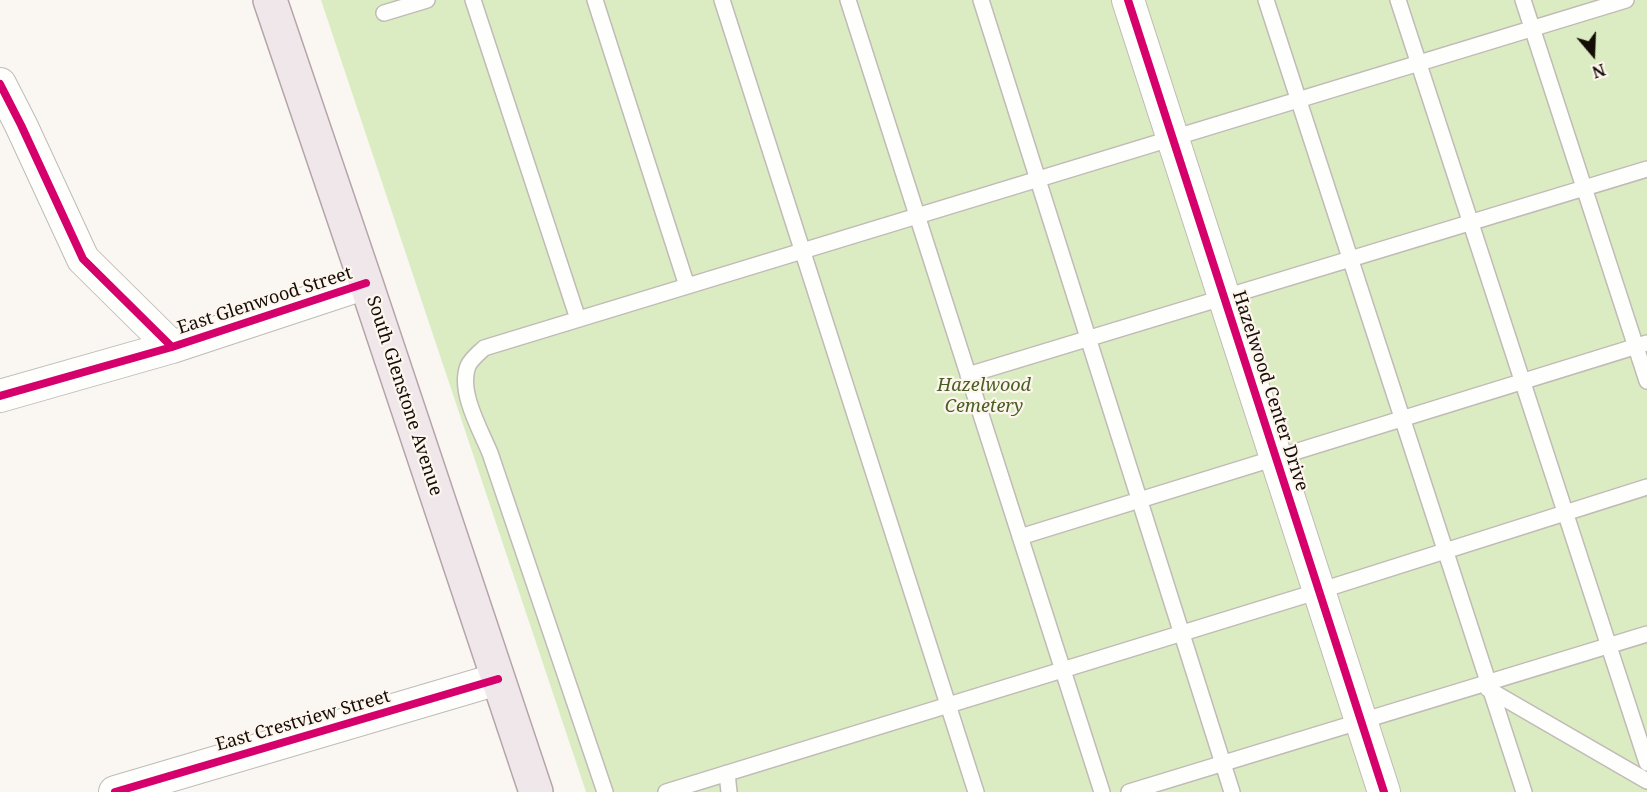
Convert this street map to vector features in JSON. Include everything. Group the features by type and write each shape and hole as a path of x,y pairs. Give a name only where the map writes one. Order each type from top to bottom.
{"main road":[{"name":"South Glenstone Avenue","path":"270,0 536,792"}],"street":[{"name":"Hazelwood Center Drive","path":"1128,0 1384,792"},
{"path":"0,84 83,259 172,347"},
{"name":"East Glenwood Street","path":"0,396 172,347 366,283"},
{"name":"East Crestview Street","path":"116,792 498,679"}],"lane":[{"path":"384,14 427,0"},
{"path":"473,0 578,319"},
{"path":"595,0 687,286"},
{"path":"722,0 976,792"},
{"path":"848,0 1102,792"},
{"path":"981,0 1232,792"},
{"path":"1266,0 1446,551 1487,686 1524,792"},
{"path":"1398,0 1647,763"},
{"path":"1523,0 1584,188 1641,344 1647,381"},
{"path":"605,792 465,386 468,364 484,348 1626,0"},
{"path":"968,375 1647,169"},
{"path":"1020,537 1641,344"},
{"path":"666,792 1319,591 1647,487"},
{"path":"1129,792 1361,721 1487,686 1647,634"},
{"path":"1487,686 1647,781"},
{"path":"727,773 729,792"}],"green space":[{"name":"Hazelwood Cemetery","path":"321,0 1647,0 1647,792 586,792"}],"cycle path":[{"path":"1128,0 1384,792"},
{"path":"0,84 83,259 172,347"},
{"path":"0,396 172,347 366,283"},
{"path":"115,792 498,679"}]}
